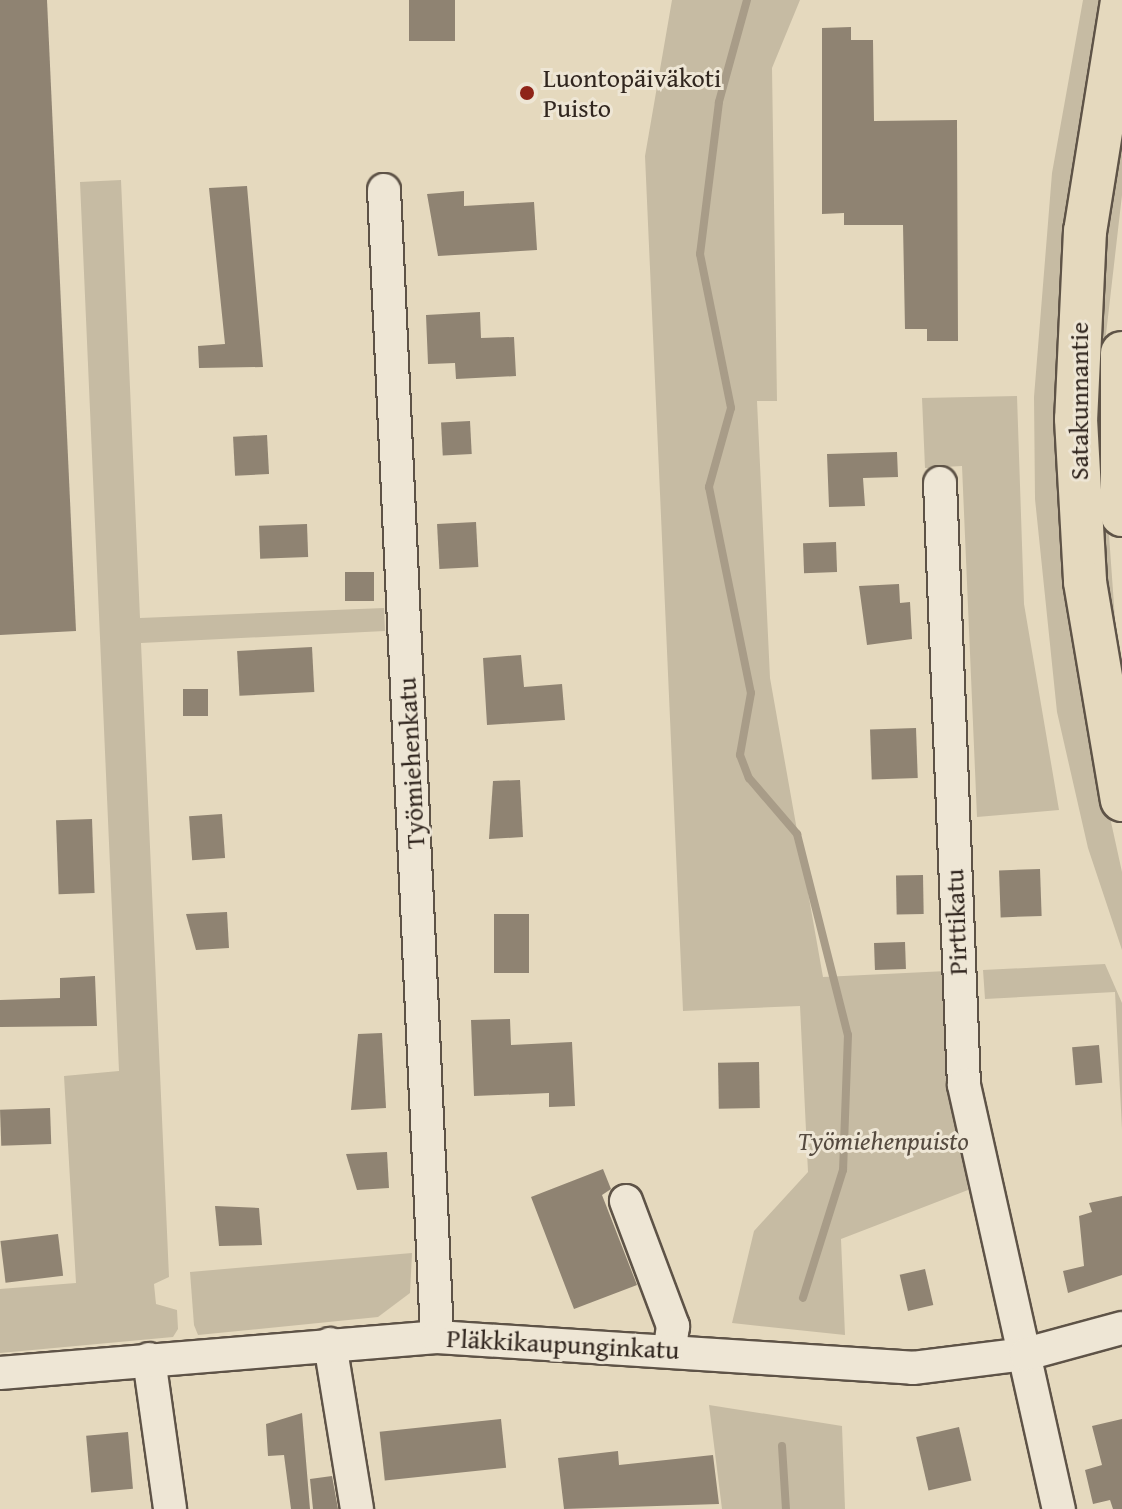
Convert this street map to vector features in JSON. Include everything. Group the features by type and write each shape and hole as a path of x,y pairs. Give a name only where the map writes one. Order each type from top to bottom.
{"main road":[{"name":"Satakunnantie","path":"1122,1 1086,216 1076,419 1085,582 1122,800"},
{"name":"Satakunnantie","path":"1122,353 1122,515"}],"street":[{"name":"Työmiehenkatu","path":"384,190 437,1337"},
{"name":"Pirttikatu","path":"940,483 964,1085 1059,1509"},
{"path":"626,1201 673,1326 670,1348"},
{"name":"Pläkkikaupunginkatu","path":"0,1373 437,1337 670,1348 913,1368 1026,1354 1122,1328"},
{"path":"330,1344 357,1509"},
{"path":"149,1359 170,1509"}],"green space":[{"name":"Työmiehenpuisto","path":"672,0 800,0 772,68 777,401 757,401 770,678 823,977 947,971 968,1190 841,1239 845,1335 732,1323 754,1231 808,1172 800,1006 683,1011 645,156"},
{"path":"1083,0 1104,0 1086,708 1122,872 1122,950 1088,848 1057,712 1035,499 1034,397 1052,173"},
{"path":"1122,86 1122,195 1105,343 1105,479 1122,717 1102,590 1093,344"},
{"path":"121,180 140,618 384,608 385,631 141,643 169,1277 154,1284 156,1304 177,1310 178,1329 173,1337 0,1353 0,1289 76,1283 64,1076 119,1071 80,182"},
{"path":"1017,396 1024,604 1059,810 977,817 962,466 925,468 922,398"},
{"path":"1105,964 1122,1003 1122,1129 1115,992 985,999 983,970"},
{"path":"412,1253 410,1293 378,1317 198,1335 194,1325 190,1272"},
{"path":"709,1405 842,1426 845,1509 722,1509"}],"building":[{"path":"0,0 47,0 76,631 0,635"},
{"path":"409,0 455,0 455,41 409,41"},
{"path":"851,27 851,40 873,40 874,121 957,120 958,341 927,341 927,329 905,329 903,225 844,225 844,213 822,214 822,28"},
{"path":"247,186 263,367 199,368 198,346 225,344 209,188"},
{"path":"464,191 464,206 534,202 537,250 438,256 427,194"},
{"path":"480,312 481,338 514,337 516,376 456,379 455,363 428,364 426,315"},
{"path":"470,421 472,454 443,455 441,423"},
{"path":"267,435 269,474 235,476 233,437"},
{"path":"897,452 898,477 863,478 865,506 829,507 827,454"},
{"path":"476,522 478,567 439,569 437,524"},
{"path":"307,524 308,557 260,559 259,526"},
{"path":"836,542 837,572 804,573 803,543"},
{"path":"345,572 374,572 374,601 345,601"},
{"path":"899,584 900,603 910,602 912,639 867,645 859,586"},
{"path":"312,647 314,692 239,696 237,651"},
{"path":"521,655 524,687 562,684 565,720 487,725 483,658"},
{"path":"183,689 208,689 208,716 183,716"},
{"path":"916,728 918,778 872,780 870,730"},
{"path":"520,780 523,837 489,839 493,781"},
{"path":"222,814 225,858 192,860 189,816"},
{"path":"92,819 95,893 59,894 56,820"},
{"path":"1040,869 1042,916 1001,917 999,870"},
{"path":"896,875 923,875 924,914 897,914"},
{"path":"227,912 229,948 196,950 186,914"},
{"path":"494,914 529,914 529,973 494,973"},
{"path":"905,942 906,969 875,970 874,943"},
{"path":"95,976 97,1026 0,1027 0,1000 60,998 60,978"},
{"path":"510,1019 511,1045 572,1042 575,1106 549,1107 549,1093 474,1096 471,1020"},
{"path":"382,1033 386,1108 351,1110 358,1034"},
{"path":"1099,1045 1102,1083 1075,1085 1072,1047"},
{"path":"759,1062 760,1108 719,1109 718,1063"},
{"path":"50,1108 51,1144 1,1146 0,1110"},
{"path":"387,1152 389,1188 357,1190 346,1154"},
{"path":"603,1169 611,1189 602,1195 637,1285 574,1309 531,1197"},
{"path":"1122,1196 1122,1275 1068,1293 1063,1271 1084,1266 1079,1216 1092,1212 1089,1203"},
{"path":"215,1206 259,1208 262,1245 219,1246"},
{"path":"58,1234 63,1276 6,1283 0,1241"},
{"path":"925,1269 933,1305 908,1311 900,1275"},
{"path":"302,1413 310,1509 291,1509 284,1455 268,1456 266,1424"},
{"path":"501,1419 506,1468 385,1480 380,1432"},
{"path":"1122,1419 1122,1509 1113,1509 1110,1500 1093,1504 1085,1470 1102,1465 1092,1426"},
{"path":"959,1427 971,1481 929,1490 916,1437"},
{"path":"128,1432 133,1489 91,1492 86,1436"},
{"path":"618,1451 619,1465 713,1455 719,1504 564,1509 558,1458"},
{"path":"332,1476 338,1509 313,1509 310,1479"}],"waterway":[{"path":"747,0 719,102 700,254 731,408 709,487 751,693 740,755 749,778 797,834 848,1035 843,1170 803,1298"},
{"path":"782,1446 786,1509"}],"place":[{"name":"Luontopäiväkoti Puisto","path":"527,93"}]}
